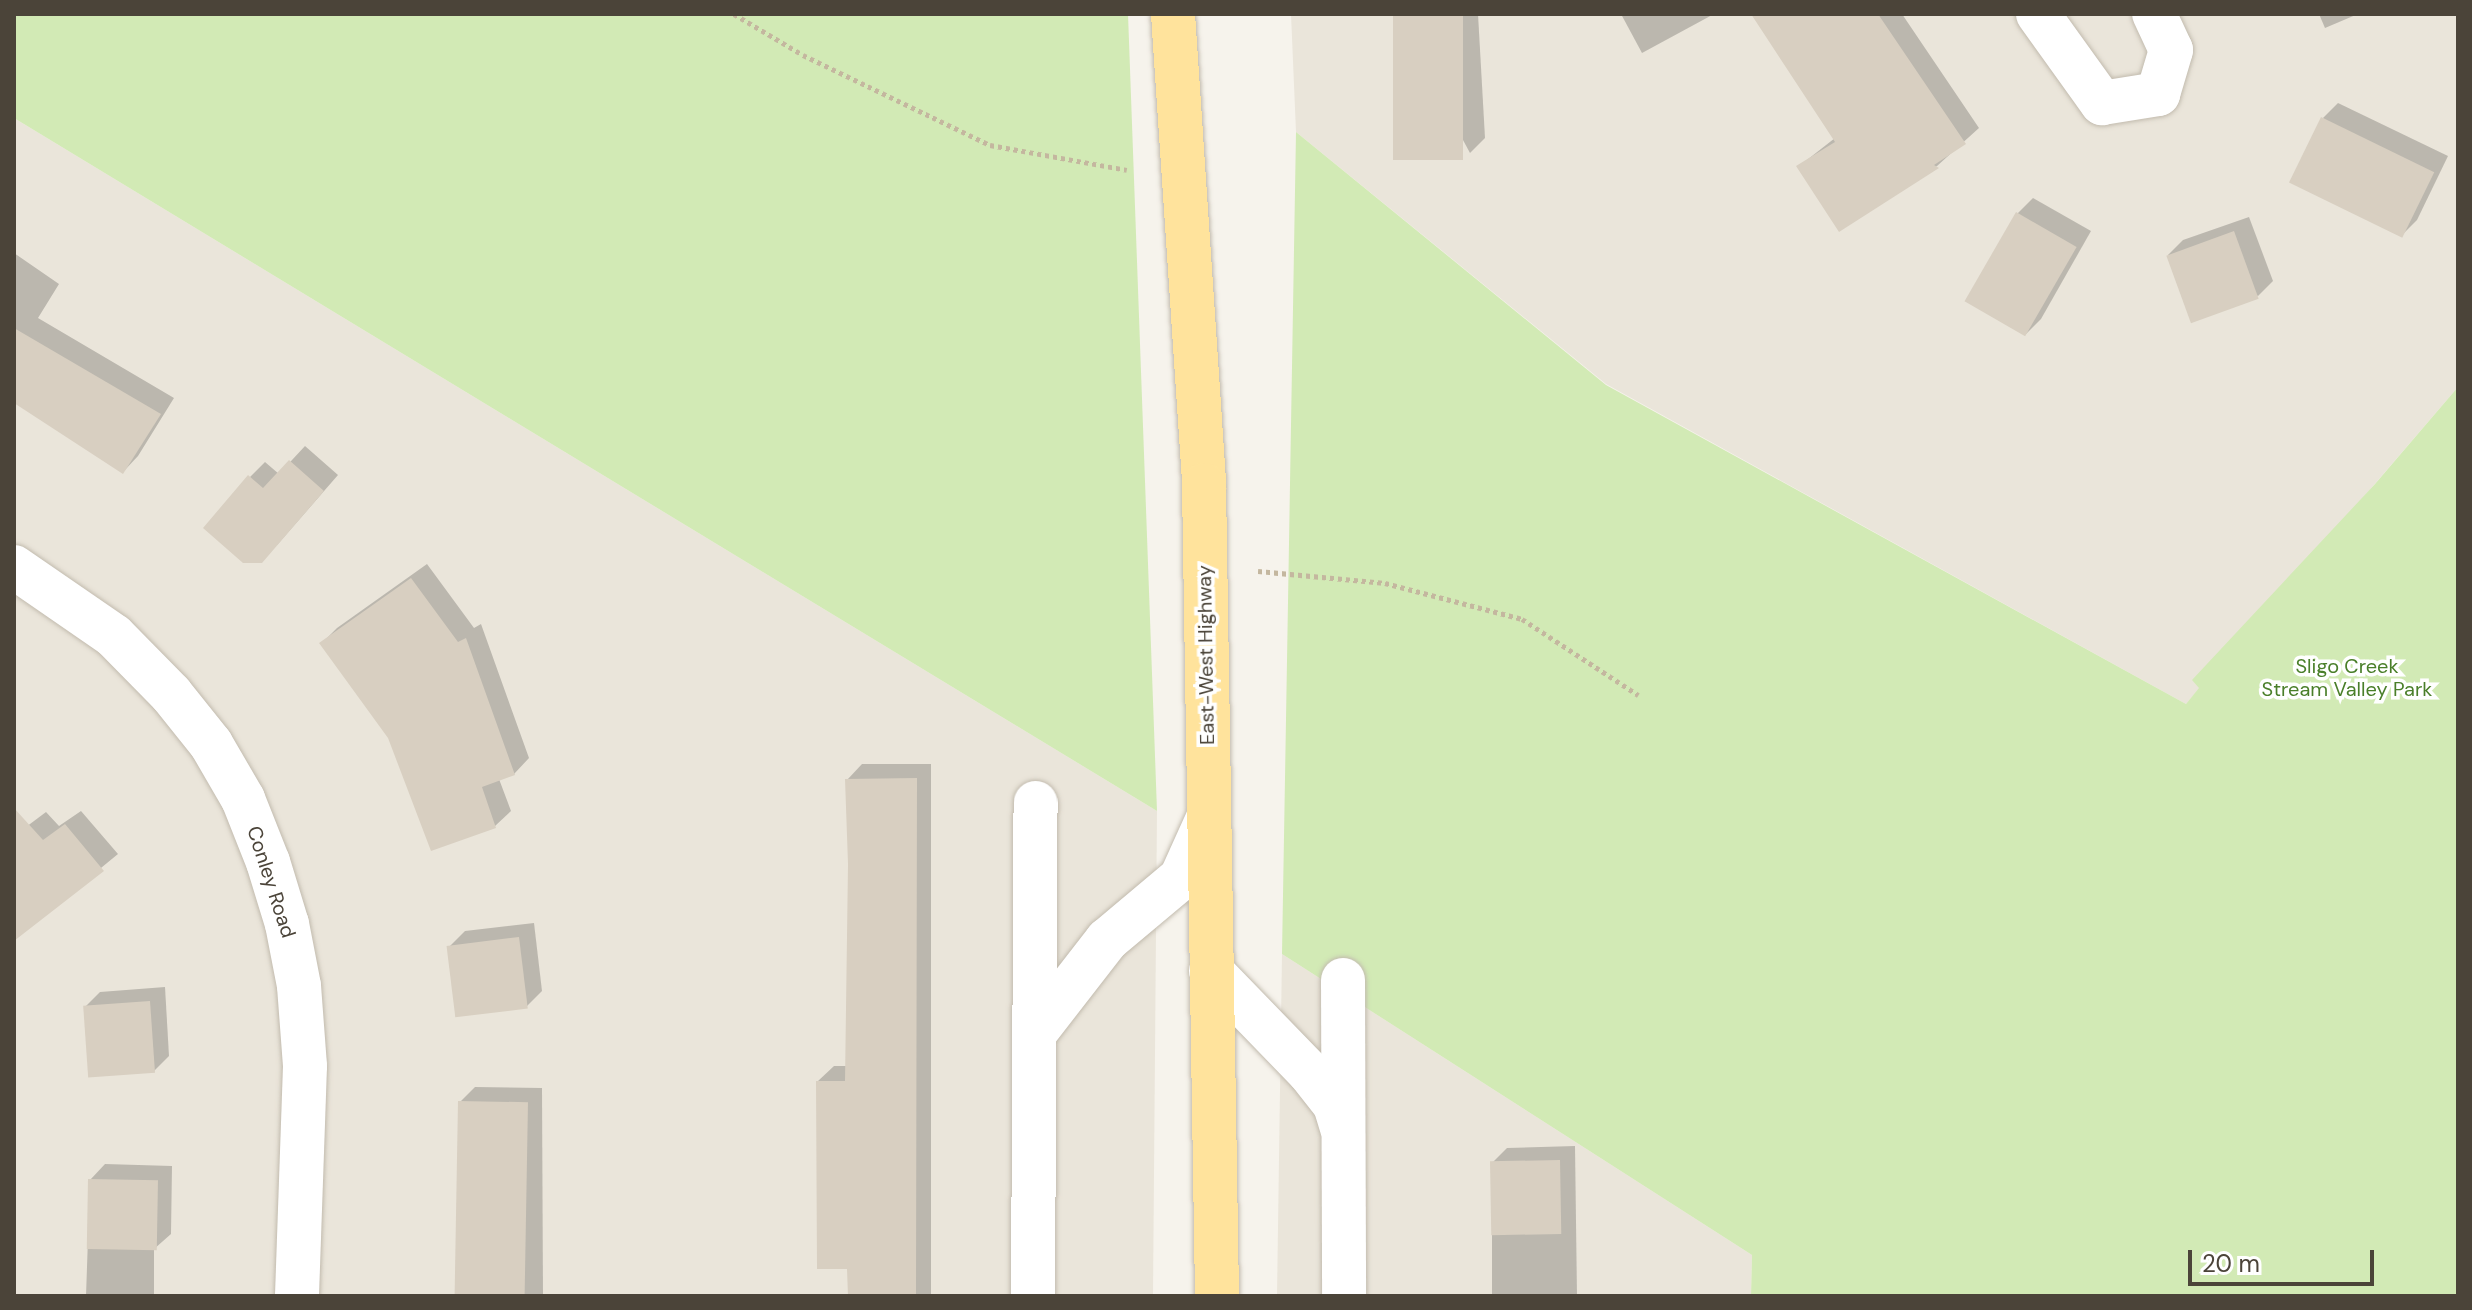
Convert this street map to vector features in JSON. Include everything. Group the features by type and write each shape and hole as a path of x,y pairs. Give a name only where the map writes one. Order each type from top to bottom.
{"main road":[{"name":"East-West Highway","path":"1173,14 1204,485 1217,1296"}],"street":[{"path":"2038,14 2102,103 2158,94 2171,50 2154,14"},
{"name":"Conley Road","path":"14,567 114,636 171,694 211,744 243,799 268,862 287,924 299,986 305,1066 297,1296"},
{"path":"1033,1296 1036,803"},
{"path":"1034,1034 1107,940 1181,878 1209,816"},
{"path":"1211,971 1309,1072 1335,1105 1345,1138"},
{"path":"1343,980 1344,1296"}],"path":[{"path":"734,14 803,55 990,145 1184,180"},
{"path":"1205,566 1385,583 1522,619 1638,695"}],"shaded area":[{"path":"1291,14 2458,14 2458,387 2186,704 1606,384 1296,132"},
{"path":"14,118 1157,811 1153,1296 14,1296"},
{"path":"1282,954 1752,1255 1751,1296 1277,1296"}],"green space":[{"path":"14,14 1128,14 1157,811 14,118"},
{"name":"Sligo Creek Stream Valley Park","path":"1296,132 1606,385 2186,704 2199,688 2192,680 2375,484 2458,387 2458,1296 1751,1296 1752,1255 1282,954"}],"building":[{"path":"1393,14 1463,14 1463,160 1393,160"},
{"path":"1751,14 1878,14 1966,144 1934,165 1939,168 1839,232 1796,166 1835,142"},
{"path":"2321,117 2434,172 2402,238 2289,183"},
{"path":"2016,212 2077,247 2025,336 1964,301"},
{"path":"2234,231 2259,299 2191,323 2166,256"},
{"path":"14,328 161,414 123,474 14,403"},
{"path":"289,460 324,491 262,563 243,563 203,528 248,475 263,488"},
{"path":"411,578 458,642 466,638 515,775 482,787 496,828 431,851 388,738 319,643"},
{"path":"917,778 916,1296 848,1296 847,1269 817,1269 816,1081 845,1081 848,864 845,779"},
{"path":"14,808 43,840 65,824 104,871 14,941"},
{"path":"519,937 528,1008 455,1017 447,946"},
{"path":"150,1001 155,1073 88,1077 83,1006"},
{"path":"458,1101 528,1102 525,1296 455,1296"},
{"path":"1560,1160 1561,1234 1491,1235 1490,1161"},
{"path":"88,1179 158,1180 157,1250 87,1249"}]}
